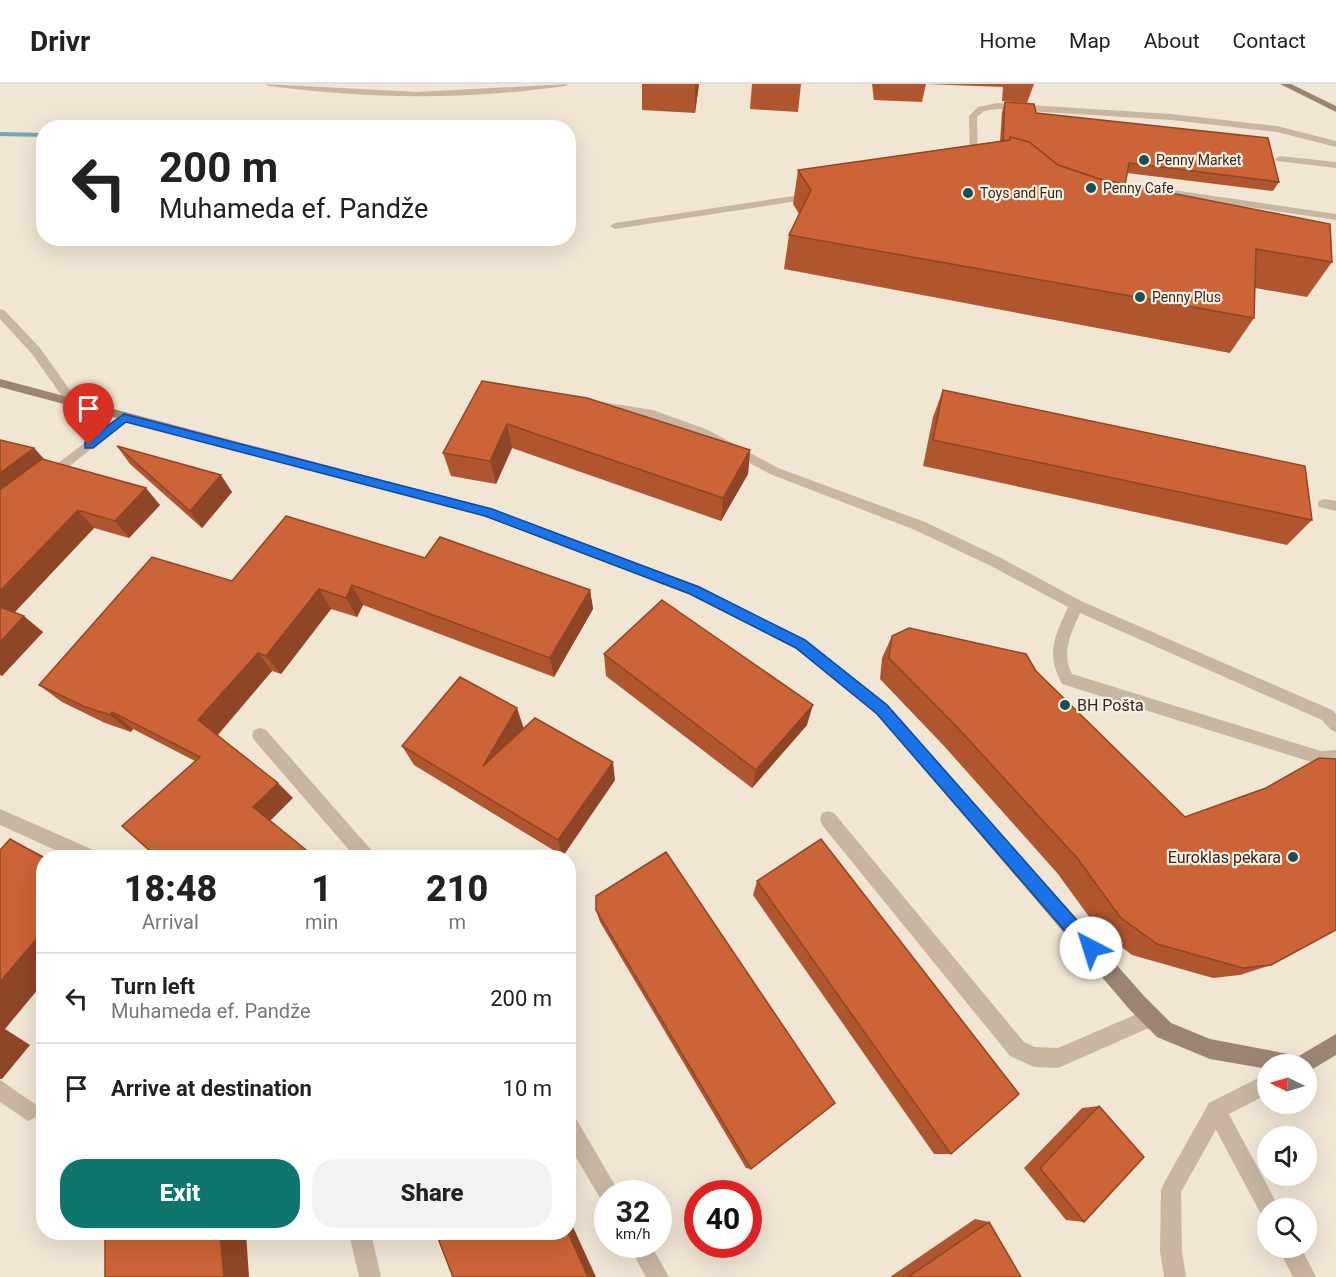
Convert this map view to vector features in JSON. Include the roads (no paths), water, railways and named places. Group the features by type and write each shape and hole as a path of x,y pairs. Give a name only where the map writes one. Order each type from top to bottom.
{"street":[{"path":"269,84 332,91 437,95 565,84"},
{"path":"1284,84 1336,109"},
{"path":"965,173 978,160 973,117 981,109 997,106 1171,117 1293,131 1336,144"},
{"path":"1280,159 1336,165"},
{"path":"1150,213 1150,194 1152,192 1293,216 1336,217"},
{"path":"615,226 825,194"},
{"path":"0,312 36,351 73,403"},
{"path":"0,383 487,512 694,590 800,644 882,709 1164,1030 1210,1049 1257,1058"},
{"path":"587,403 653,414 704,433 774,471 920,526 996,562 1076,605 1327,715 1336,725"},
{"path":"36,487 124,417"},
{"path":"1076,605 1056,655 1059,668 1066,679 1310,755 1321,758 1336,757"},
{"path":"261,735 360,850"},
{"path":"0,817 74,850"},
{"path":"828,819 1017,1049 1034,1056 1058,1058 1151,1017"},
{"path":"1317,1056 1336,1044"},
{"path":"1175,1277 1171,1251 1171,1190 1216,1110 1257,1089"},
{"path":"0,1090 28,1111"},
{"path":"1216,1110 1263,1198"},
{"path":"576,1138 601,1180"},
{"path":"362,1240 370,1277"},
{"path":"647,1258 658,1277"},
{"path":"1295,1258 1305,1277"}],"waterway":[{"path":"0,134 36,135"}],"place":[{"name":"Penny Market","path":"1144,160"},
{"name":"Penny Cafe","path":"1091,188"},
{"name":"Toys and Fun","path":"968,193"},
{"name":"Penny Plus","path":"1140,297"},
{"name":"BH Pošta","path":"1065,705"},
{"name":"Euroklas pekara","path":"1293,857"}]}
